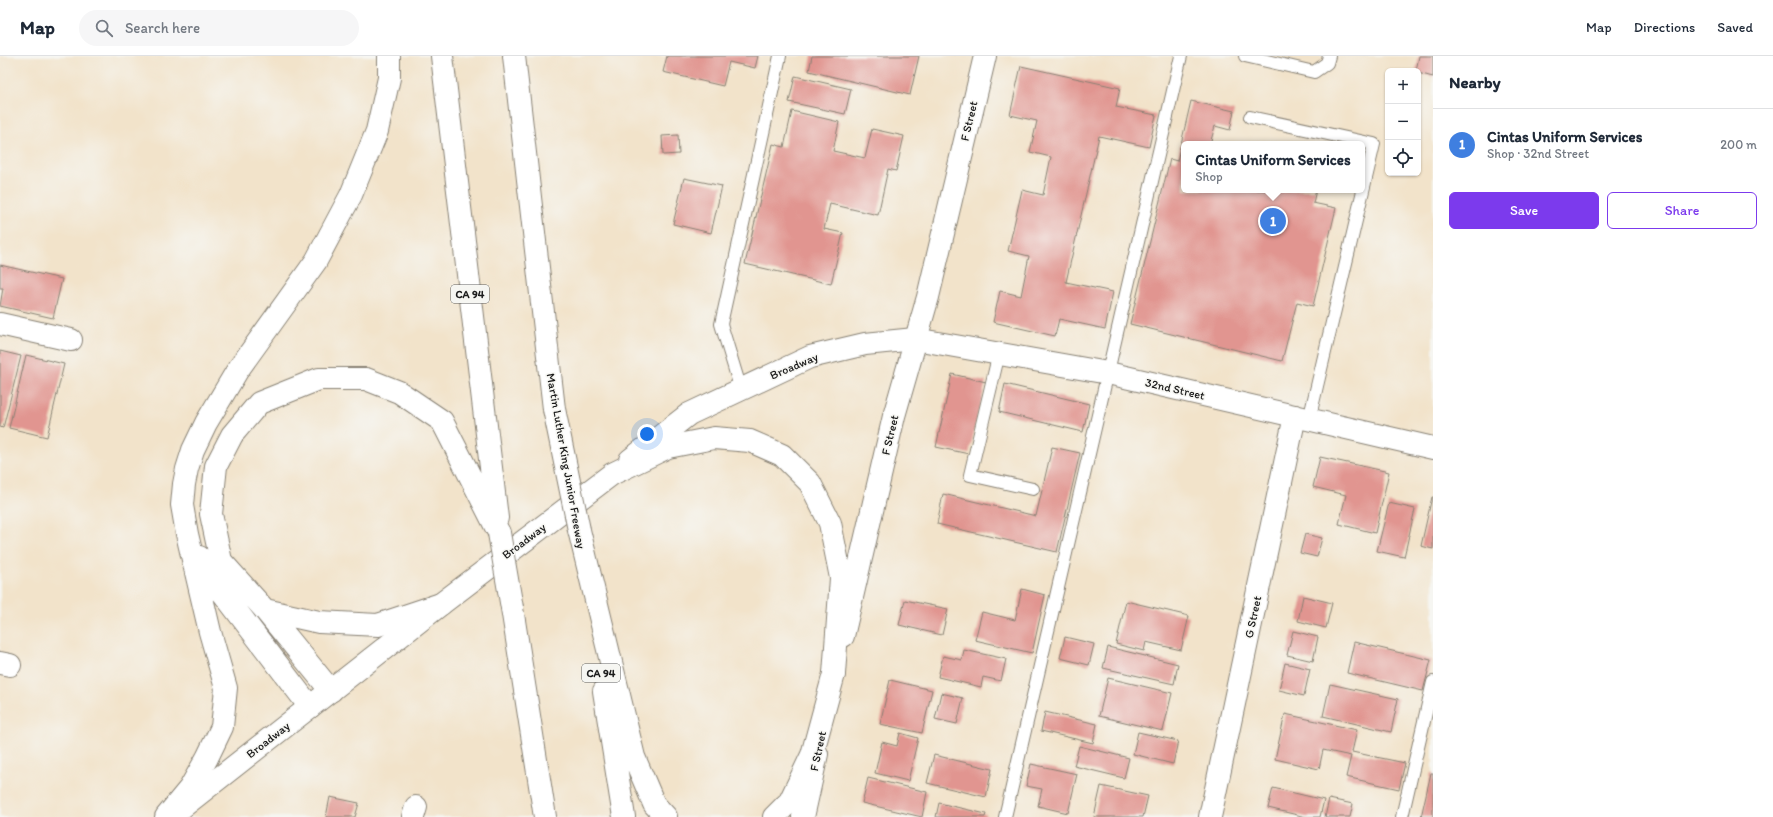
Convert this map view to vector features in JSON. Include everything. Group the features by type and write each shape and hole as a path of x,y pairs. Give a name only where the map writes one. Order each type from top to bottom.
{"main road":[{"path":"166,817 190,788 222,727 226,688 210,632 187,534 182,505 184,484 193,450 206,423 237,371 316,261 351,195 377,131 389,78 389,56"},
{"name":"CA 94","path":"442,56 499,533 544,817"},
{"name":"Martin Luther King Junior Freeway","path":"514,56 554,408 579,530 624,817"},
{"name":"F Street","path":"803,817 834,674 894,416 928,297 985,56"},
{"path":"0,324 71,340"},
{"name":"Broadway","path":"170,817 441,604 689,414 810,356 865,344 915,339"},
{"name":"32nd Street","path":"915,339 1108,373 1433,448"},
{"path":"331,691 221,560 211,514 216,466 232,435 259,403 319,379 366,379 399,392 442,421 499,533"},
{"name":"G Street","path":"1210,817 1302,418"},
{"path":"612,474 668,447 714,438 750,441 782,455 810,483 830,523 841,578 834,674 812,755 790,801 774,817"},
{"path":"579,530 634,757 654,804 666,817"},
{"path":"187,534 210,576 310,707"},
{"path":"264,610 318,622 378,625 441,604"}],"lane":[{"path":"740,390 721,324 780,56"},
{"path":"1006,817 1181,56"},
{"path":"1245,56 1314,72 1326,63 1329,56"},
{"path":"1250,117 1360,141"},
{"path":"1365,142 1374,144 1365,178"},
{"path":"1302,418 1361,193"},
{"path":"999,353 970,475 1033,490"},
{"path":"1402,817 1433,682"}],"building":[{"path":"667,56 758,56 755,68 729,62 723,86 663,72"},
{"path":"812,56 919,56 910,95 809,71"},
{"path":"1419,56 1433,56 1433,77 1421,74 1421,68 1417,68"},
{"path":"1021,66 1120,88 1116,107 1156,115 1149,147 1099,136 1066,282 1113,292 1105,329 1059,319 1055,336 993,322 1000,291 1021,296 1029,256 1008,251 1022,190 1043,195 1051,157 1030,152 1037,121 1010,115"},
{"path":"795,76 851,89 845,114 789,102"},
{"path":"1191,101 1234,111 1230,130 1215,126 1211,141 1182,141"},
{"path":"792,111 839,122 833,151 865,158 872,129 904,136 896,171 888,169 878,215 830,204 824,229 843,233 831,284 745,264 773,144 784,147"},
{"path":"678,135 679,154 663,155 662,136"},
{"path":"1181,144 1181,193 1315,193 1313,203 1336,208 1313,306 1297,302 1282,361 1130,324 1170,159 1177,161"},
{"path":"684,178 722,186 711,233 673,224"},
{"path":"0,265 62,279 53,318 0,306 3,288 0,288"},
{"path":"0,351 21,356 3,428 0,427"},
{"path":"26,355 64,364 47,437 9,428"},
{"path":"952,374 986,382 969,454 936,447"},
{"path":"1005,384 1089,404 1083,432 999,412"},
{"path":"1052,447 1080,453 1057,552 937,524 943,494 1036,516"},
{"path":"1320,457 1389,472 1375,533 1339,524 1346,495 1313,487"},
{"path":"1433,497 1433,549 1421,546"},
{"path":"1389,503 1415,509 1404,557 1377,551"},
{"path":"1305,534 1322,538 1317,557 1300,553"},
{"path":"1022,589 1045,595 1032,653 975,640 982,612 1015,620"},
{"path":"1303,596 1332,603 1326,628 1298,621"},
{"path":"905,600 948,609 942,635 899,625"},
{"path":"1126,601 1189,616 1181,650 1146,642 1144,651 1116,644"},
{"path":"1293,631 1318,637 1313,661 1287,655"},
{"path":"1065,637 1094,644 1089,665 1060,658"},
{"path":"1354,642 1431,660 1423,691 1347,673"},
{"path":"1108,647 1178,664 1174,684 1103,668"},
{"path":"964,650 1006,659 1001,681 983,677 981,687 938,677 943,656 962,660"},
{"path":"1285,663 1310,669 1304,696 1279,690"},
{"path":"1108,678 1172,693 1163,731 1099,716"},
{"path":"890,680 932,690 922,733 880,724"},
{"path":"1330,684 1398,699 1391,732 1323,716"},
{"path":"941,693 963,698 957,724 935,719"},
{"path":"1045,712 1097,724 1093,743 1041,731"},
{"path":"1285,714 1357,730 1352,752 1405,763 1399,789 1346,777 1351,756 1323,750 1319,769 1275,759"},
{"path":"1138,732 1178,741 1173,764 1133,754"},
{"path":"900,733 918,738 908,781 875,773 882,742 897,746"},
{"path":"1079,746 1129,758 1124,778 1074,766"},
{"path":"934,755 992,769 986,797 927,783"},
{"path":"1031,764 1077,774 1068,813 1038,806 1042,789 1026,786"},
{"path":"1431,773 1433,773 1433,817 1421,817"},
{"path":"868,778 927,792 922,817 862,803"},
{"path":"1101,786 1148,796 1143,817 1094,817"},
{"path":"1273,788 1324,800 1320,817 1306,817 1268,808"},
{"path":"330,797 359,803 355,817 326,817"},
{"path":"1329,799 1353,804 1350,817 1325,817"},
{"path":"939,803 986,814 985,817 936,817"}],"place":[{"name":"Cintas Uniform Services","path":"1273,221"}]}
